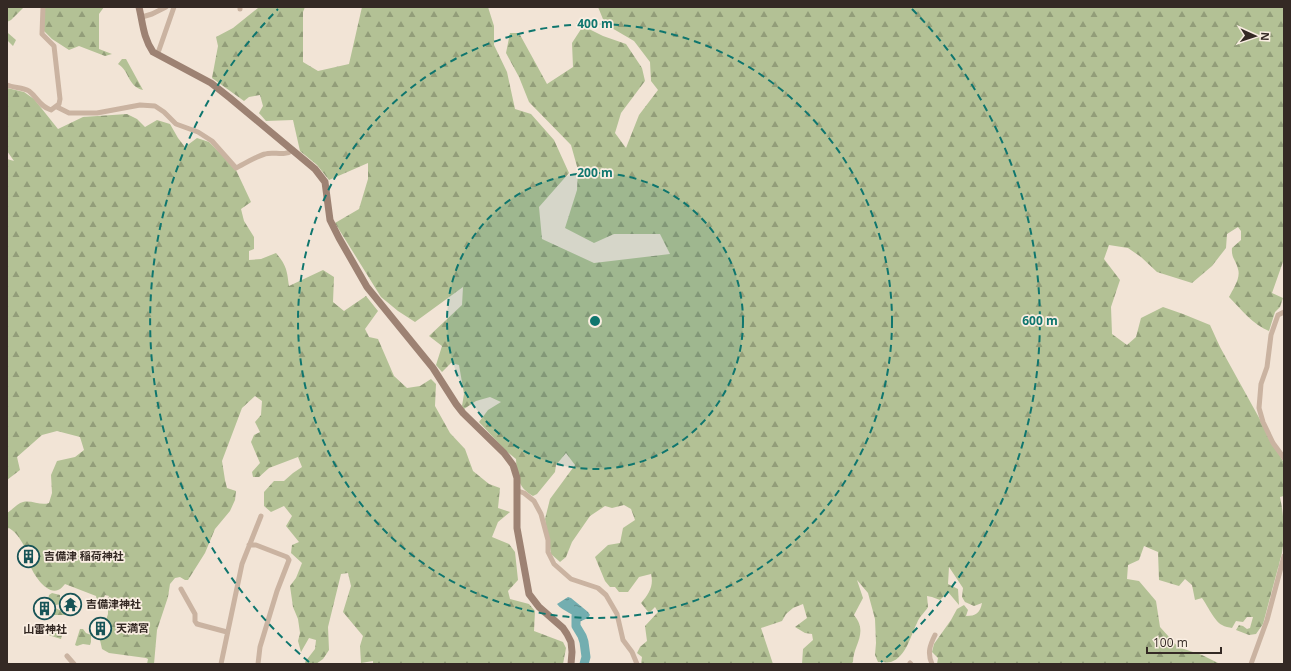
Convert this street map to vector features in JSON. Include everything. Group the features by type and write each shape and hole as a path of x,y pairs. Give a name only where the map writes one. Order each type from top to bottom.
{"street":[{"path":"7,85 27,90 44,108 51,110 59,104 60,99 54,46 42,34 43,7"},
{"path":"139,7 144,32 153,52 211,83 315,169 325,182 330,220 367,287 433,368 463,413 504,453 513,465 517,478 518,491 516,509 517,528 529,594 539,607 563,628 567,634 571,642 571,664"},
{"path":"142,17 166,7"},
{"path":"157,54 160,50 174,7"},
{"path":"57,107 69,113 97,113 140,105 155,106 164,112 176,124 198,132 212,141 236,168 265,154 289,153 293,150"},
{"path":"1284,312 1278,315 1271,335 1267,367 1261,384 1259,408 1269,436 1284,458"},
{"path":"518,491 524,493 534,501 541,514 548,540 548,552 554,564 571,579 598,588 606,595 617,614 623,640 632,652 637,664"},
{"path":"221,664 242,564 261,516"},
{"path":"249,545 256,544 287,557 289,560 277,591 260,647 258,664"},
{"path":"1250,664 1267,620 1284,556"},
{"path":"181,589 195,614 195,621 198,624 227,632"},
{"path":"932,664 929,652 935,635"},
{"path":"67,656 74,664"}],"green space":[{"path":"7,7 24,7 7,22"},
{"path":"44,7 104,7 99,14 99,49 112,54 105,56 79,46 69,50 52,39 44,31"},
{"path":"257,7 305,7 303,12 303,62 318,71 349,64 362,7 488,7 494,26 494,45 507,72 515,109 531,114 554,140 569,173 539,207 542,239 594,263 670,254 660,234 614,234 594,243 565,228 577,190 578,170 571,145 529,102 519,77 506,53 510,33 519,33 547,84 573,67 572,43 583,26 603,36 626,44 642,68 645,81 621,113 615,133 626,148 639,115 658,90 651,81 650,62 634,41 605,24 598,7 1284,7 1284,259 1272,293 1283,298 1280,307 1275,312 1269,331 1252,321 1229,297 1236,283 1239,272 1232,251 1232,248 1241,240 1241,231 1238,227 1227,234 1226,248 1212,266 1192,283 1157,272 1141,257 1128,248 1109,245 1104,259 1120,280 1111,307 1112,334 1127,345 1136,337 1141,318 1163,307 1210,325 1220,347 1284,463 1284,496 1280,497 1284,525 1284,539 1282,553 1263,624 1256,634 1249,635 1236,630 1239,625 1247,629 1250,628 1253,617 1247,617 1243,622 1236,621 1232,628 1219,623 1202,598 1195,600 1192,585 1185,579 1179,586 1159,580 1158,552 1144,546 1139,560 1128,565 1127,579 1139,581 1156,601 1160,627 1178,647 1202,655 1220,664 937,664 938,658 932,652 934,644 957,609 964,605 968,610 966,616 972,615 979,612 982,603 974,606 965,602 962,597 963,588 949,567 948,584 958,589 959,605 948,592 940,600 927,596 928,607 918,621 904,651 891,662 878,662 875,655 875,619 868,593 857,580 863,598 854,615 858,621 860,633 853,662 851,664 802,664 803,649 813,640 812,634 805,633 795,627 807,618 803,604 793,608 786,614 782,621 761,628 773,664 641,664 642,657 637,653 640,647 647,641 645,626 658,612 655,607 649,613 641,603 650,590 652,582 651,574 639,577 628,592 619,592 615,587 610,587 605,581 595,557 608,545 620,543 623,528 635,520 631,509 624,505 612,508 605,506 590,516 572,542 566,557 560,562 551,554 545,519 550,499 575,465 566,453 556,465 555,472 537,494 533,496 521,485 516,459 506,451 479,422 488,410 501,402 490,397 476,401 464,409 462,406 464,394 459,365 451,363 442,372 436,365 442,346 429,336 462,305 463,287 415,322 398,311 381,297 335,223 359,209 368,179 368,163 329,180 317,165 300,151 293,120 266,121 259,113 263,106 260,95 249,97 244,101 212,78 218,46 216,37 233,28 258,8"},
{"path":"7,29 8,33 16,40 13,46 7,40"},
{"path":"122,59 126,59 143,90 131,82 125,70 118,64"},
{"path":"7,88 24,92 34,99 58,129 83,117 127,114 137,119 145,127 157,120 170,124 185,147 197,138 209,142 236,170 251,202 241,209 244,221 254,237 254,249 249,251 249,260 261,259 276,253 286,269 289,286 323,270 334,277 333,302 344,311 366,296 378,311 365,329 369,337 378,339 394,376 407,388 420,386 431,379 436,384 435,406 450,433 465,449 473,471 489,484 500,488 498,508 510,512 498,522 492,537 509,544 515,552 518,580 508,591 510,599 529,604 535,611 534,631 563,642 566,648 563,664 373,664 373,661 361,663 360,646 363,636 343,612 351,586 348,573 341,574 328,627 329,650 323,659 316,664 306,664 305,662 315,649 316,640 309,638 301,652 298,641 300,633 298,619 293,607 290,586 296,578 302,563 291,553 292,545 299,542 286,526 292,516 284,506 271,512 264,506 264,492 274,481 284,481 302,467 298,457 269,468 259,477 253,477 252,472 260,463 251,442 254,435 260,432 255,422 261,415 262,401 255,396 242,408 222,461 227,488 236,491 235,500 230,511 215,529 205,553 188,580 180,577 175,578 170,584 168,597 157,630 154,664 147,664 148,659 146,658 109,653 102,649 100,640 108,614 108,610 105,606 109,596 105,595 102,602 100,602 97,601 96,596 65,584 59,590 54,591 45,587 37,578 32,569 29,554 20,539 12,530 9,528 7,529 7,513 19,504 23,502 43,504 49,503 52,493 51,475 57,461 75,457 84,450 80,437 57,431 42,435 17,457 20,470 7,480 7,159 14,161 7,151"},
{"path":"52,593 60,595 60,604 56,605 48,601 49,595"},
{"path":"44,601 46,601 48,605 64,612 65,615 49,615 49,609 43,606"},
{"path":"48,624 63,626 64,628 61,639 48,635"},
{"path":"80,629 83,629 86,633 91,635 90,645 75,645"}],"water":[{"path":"568,597 588,612 590,615 588,618 579,622 574,616 562,609 557,604"}],"waterway":[{"path":"576,616 576,626 584,642 586,657 584,664"}],"place":[{"name":"吉備津 稲荷神社","path":"28,556"},
{"name":"吉備津神社","path":"70,604"},
{"name":"山雷神社","path":"45,609"},
{"name":"天満宮","path":"101,628"}]}
